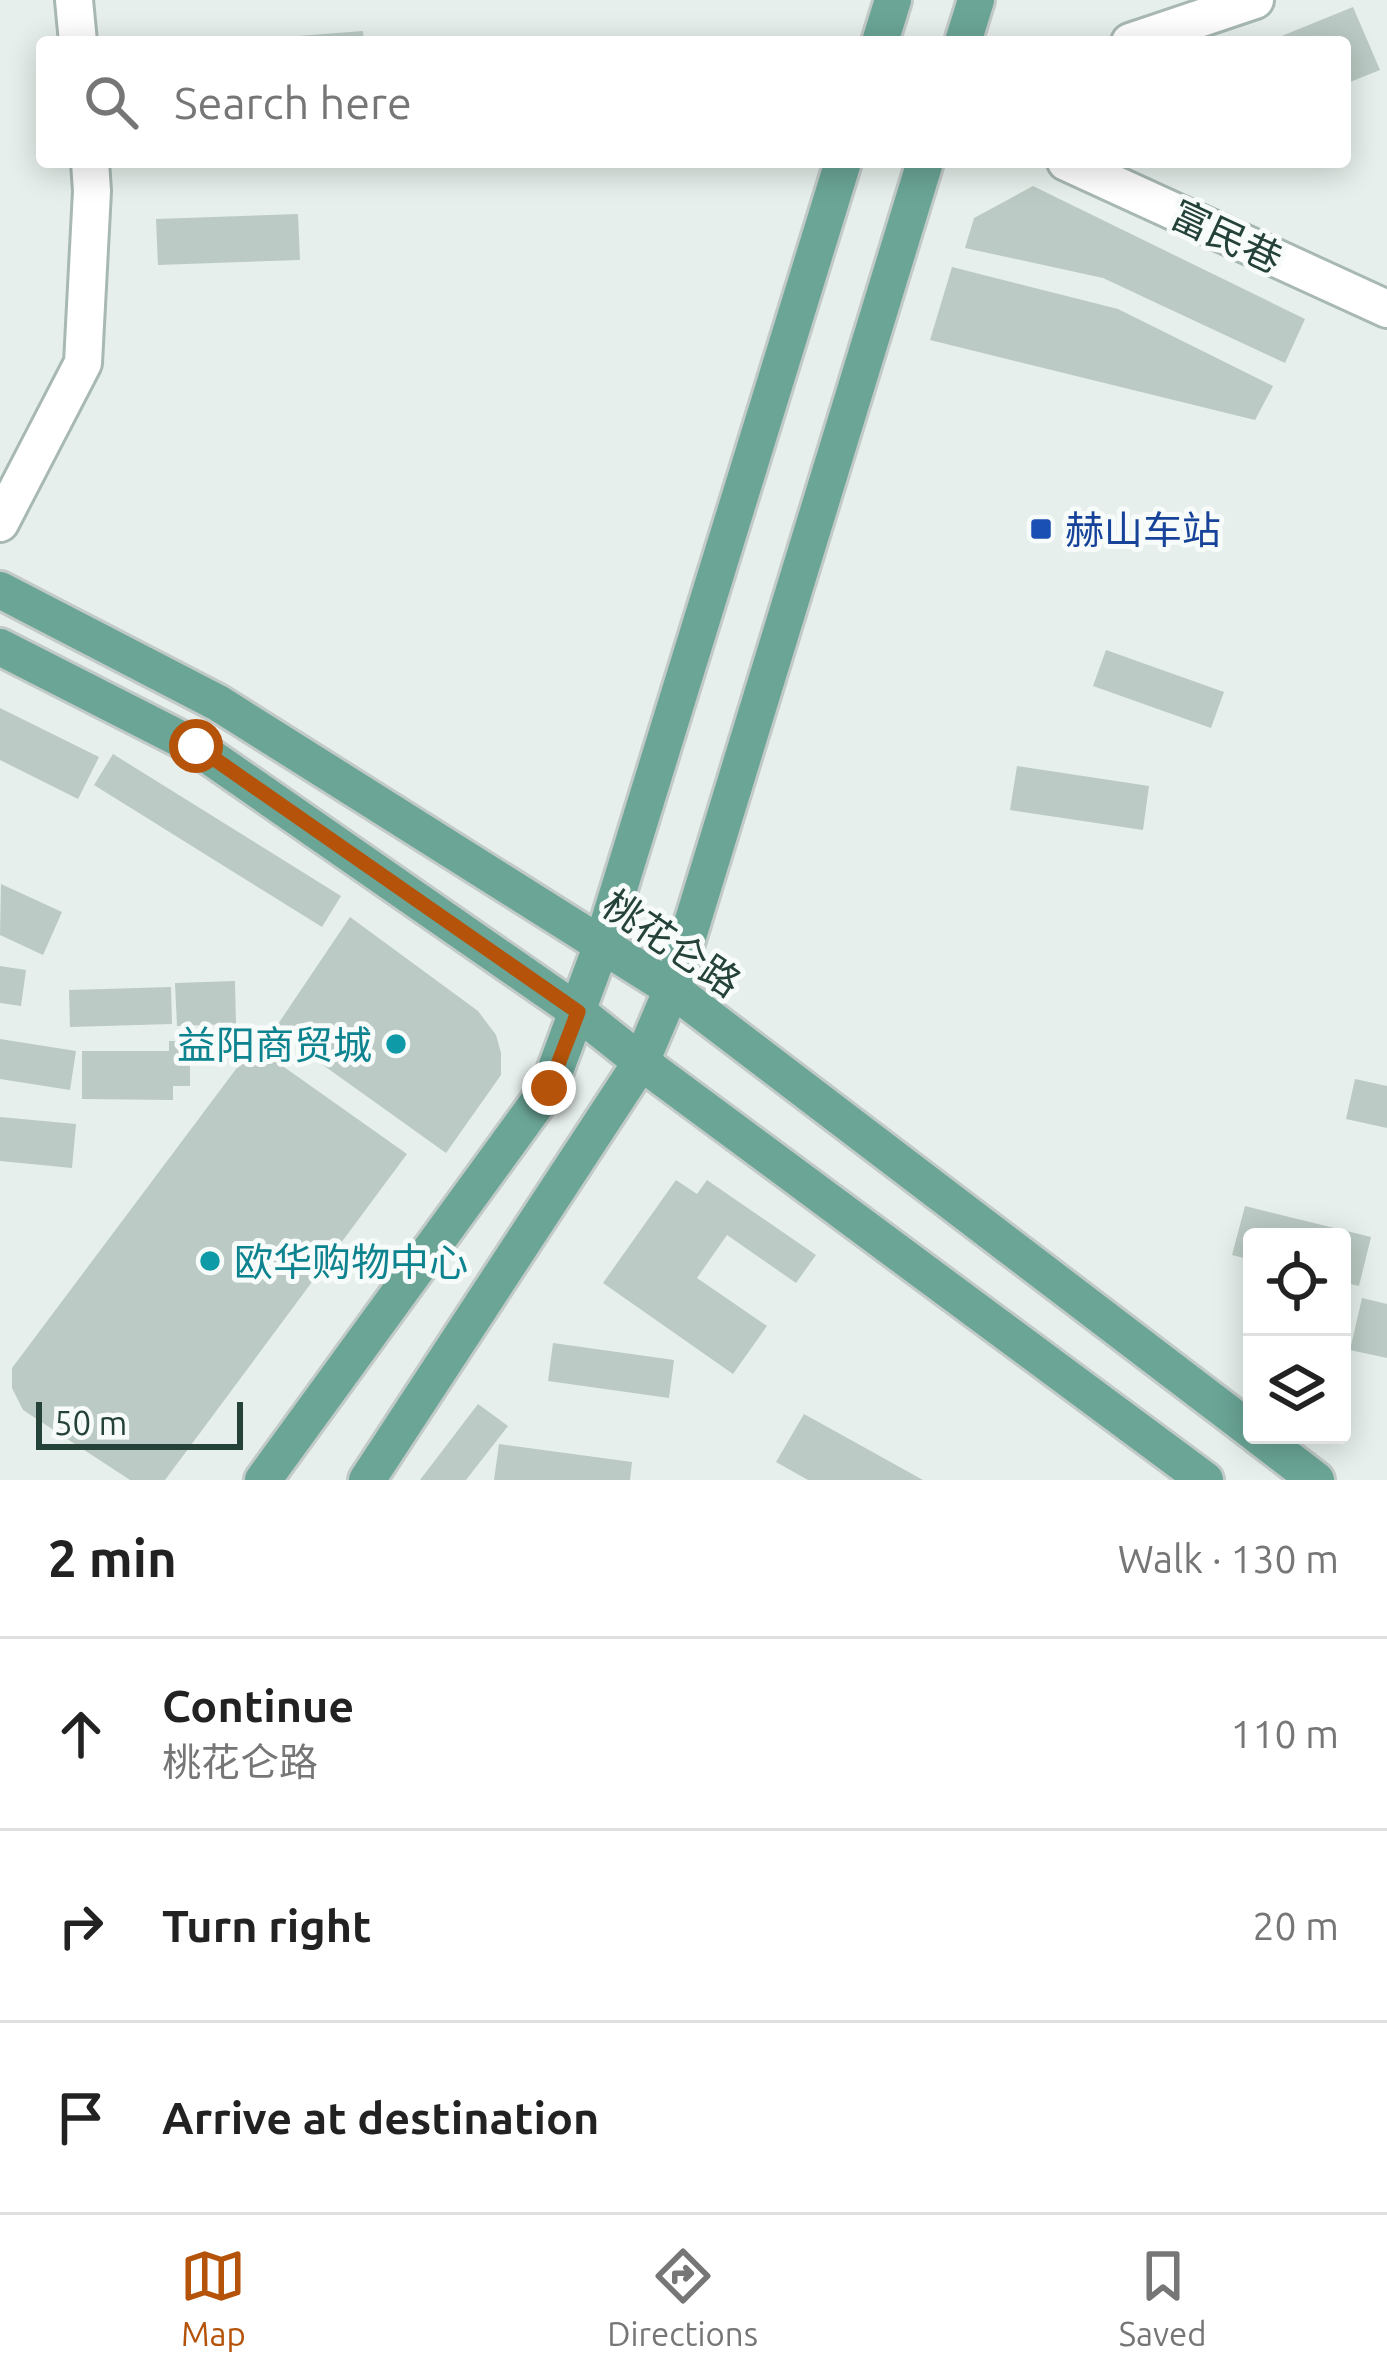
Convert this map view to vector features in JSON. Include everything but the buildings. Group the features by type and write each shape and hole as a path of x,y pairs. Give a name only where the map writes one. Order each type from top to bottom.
{"main road":[{"path":"882,36 893,0"},
{"path":"965,36 976,0"},
{"path":"263,1480 549,1088 602,944 841,168"},
{"path":"367,1480 641,1062 671,989 923,168"},
{"name":"桃花仑路","path":"0,590 218,704 671,989 1243,1424"},
{"path":"0,647 196,746 578,1012 1205,1480"},
{"name":"桃花仑路","path":"1269,1444 1316,1480"}],"street":[{"path":"74,0 77,36"},
{"path":"1148,36 1255,0"},
{"path":"0,523 83,364 90,168"},
{"name":"富民巷","path":"1079,168 1387,309"}],"place":[{"name":"赫山车站","path":"1041,529"},
{"name":"益阳商贸城","path":"396,1044"},
{"name":"欧华购物中心","path":"210,1261"}],"route":[{"path":"196,746 578,1012 549,1088"}]}
